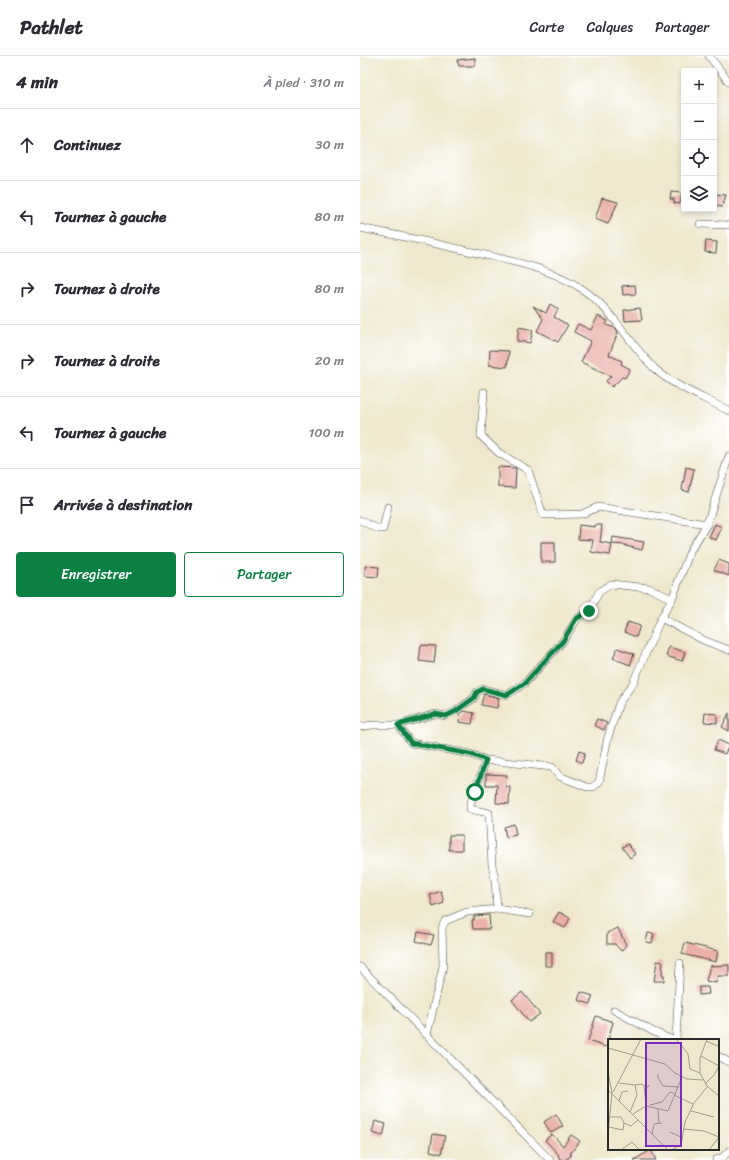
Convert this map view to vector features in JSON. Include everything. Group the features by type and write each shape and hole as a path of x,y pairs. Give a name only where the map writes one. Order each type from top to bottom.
{"street":[{"path":"709,56 728,79"},
{"path":"700,224 729,225"},
{"path":"360,228 520,263 563,278 589,294 614,318 647,360 665,377 729,411"},
{"path":"484,392 481,436 499,453 528,470 543,515 582,514 598,507 707,524"},
{"path":"398,725 411,743 470,754 486,760 552,767 559,776 587,787 593,787 599,782 608,737 619,704 633,683 661,618 672,599 690,551 707,524 729,456"},
{"path":"360,520 378,529 383,529 388,507"},
{"path":"360,727 372,725 398,725 435,714 446,716 456,711 474,698 477,692 483,689 507,695 525,683 563,641 576,619 589,611 599,592 611,584 650,588 672,599"},
{"path":"661,618 703,640 729,650"},
{"path":"486,760 470,805 470,809 489,813 496,909"},
{"path":"427,1035 443,966 442,928 445,921 467,912 496,909 530,914"},
{"path":"676,1039 680,962"},
{"path":"360,967 550,1160"},
{"path":"614,1010 670,1039"},
{"path":"719,1057 729,1062"},
{"path":"716,1160 723,1157 729,1151"}],"building":[{"path":"475,58 475,66 459,66 457,60"},
{"path":"671,192 681,193 680,204 674,203 674,199 670,199"},
{"path":"717,194 726,195 722,207 717,206"},
{"path":"602,198 618,202 608,224 595,219"},
{"path":"706,241 717,242 716,253 705,252"},
{"path":"635,285 636,294 623,295 622,286"},
{"path":"550,304 558,309 554,317 568,325 558,342 537,331 543,319 533,306 546,313"},
{"path":"640,308 642,320 625,321 624,310"},
{"path":"598,316 608,321 606,325 615,328 618,332 609,355 622,361 621,364 630,369 625,378 622,377 612,387 606,381 611,376 581,362 591,341 574,332 578,324 591,330"},
{"path":"519,327 533,330 530,343 517,341"},
{"path":"490,350 509,351 507,367 489,365"},
{"path":"498,467 516,468 515,488 498,487"},
{"path":"686,467 694,469 689,492 682,490"},
{"path":"715,524 722,527 716,540 709,537"},
{"path":"579,525 595,527 595,525 602,525 600,542 612,544 610,555 591,552 593,540 578,539"},
{"path":"613,537 644,542 642,550 626,545 612,544"},
{"path":"541,542 555,542 555,562 541,562"},
{"path":"719,560 729,564 729,576 714,570"},
{"path":"365,566 379,567 378,577 365,576"},
{"path":"628,622 640,626 636,637 624,632"},
{"path":"421,645 436,646 434,663 419,661"},
{"path":"669,647 685,652 682,661 666,656"},
{"path":"617,648 634,654 630,665 613,658"},
{"path":"484,694 499,698 497,708 481,705"},
{"path":"464,711 474,713 472,724 459,722 460,714"},
{"path":"705,713 717,714 717,723 704,722"},
{"path":"729,713 729,731 722,727"},
{"path":"597,719 607,723 604,730 594,725"},
{"path":"718,740 729,745 725,754 714,750"},
{"path":"579,751 585,753 582,763 576,760"},
{"path":"486,774 507,775 506,787 510,787 509,804 496,803 497,785 486,785"},
{"path":"514,824 516,835 506,837 504,827"},
{"path":"449,835 462,835 462,850 449,850"},
{"path":"628,844 635,854 630,858 622,847"},
{"path":"441,891 444,903 433,907 430,895"},
{"path":"559,912 570,918 565,928 553,922"},
{"path":"489,915 490,929 473,929 472,920 474,920 474,916"},
{"path":"618,928 626,945 621,951 615,944 607,944 607,933"},
{"path":"418,932 434,935 431,945 416,941"},
{"path":"648,933 654,934 652,943 646,942"},
{"path":"685,943 718,951 716,962 682,954"},
{"path":"545,952 552,952 552,966 545,966"},
{"path":"657,961 663,962 662,975 664,975 664,981 654,981"},
{"path":"729,965 729,976 718,976 716,983 706,981 710,966"},
{"path":"699,987 708,987 709,994 699,995"},
{"path":"522,992 540,1014 529,1022 512,1000"},
{"path":"581,992 593,996 590,1004 578,1000"},
{"path":"596,1016 613,1022 606,1047 588,1041"},
{"path":"556,1114 563,1126 551,1133 544,1122"},
{"path":"375,1121 386,1124 383,1136 372,1133"},
{"path":"433,1134 445,1136 441,1154 430,1151"},
{"path":"552,1134 563,1146 571,1135 580,1141 570,1154 572,1155 565,1160 561,1160 558,1156 559,1155 545,1140"},
{"path":"651,1150 656,1160 634,1160"}],"route":[{"path":"475,792 486,760 470,754 411,743 398,725 435,714 446,716 468,703 474,698 477,692 483,689 507,695 525,683 563,641 576,619 589,611"}]}
